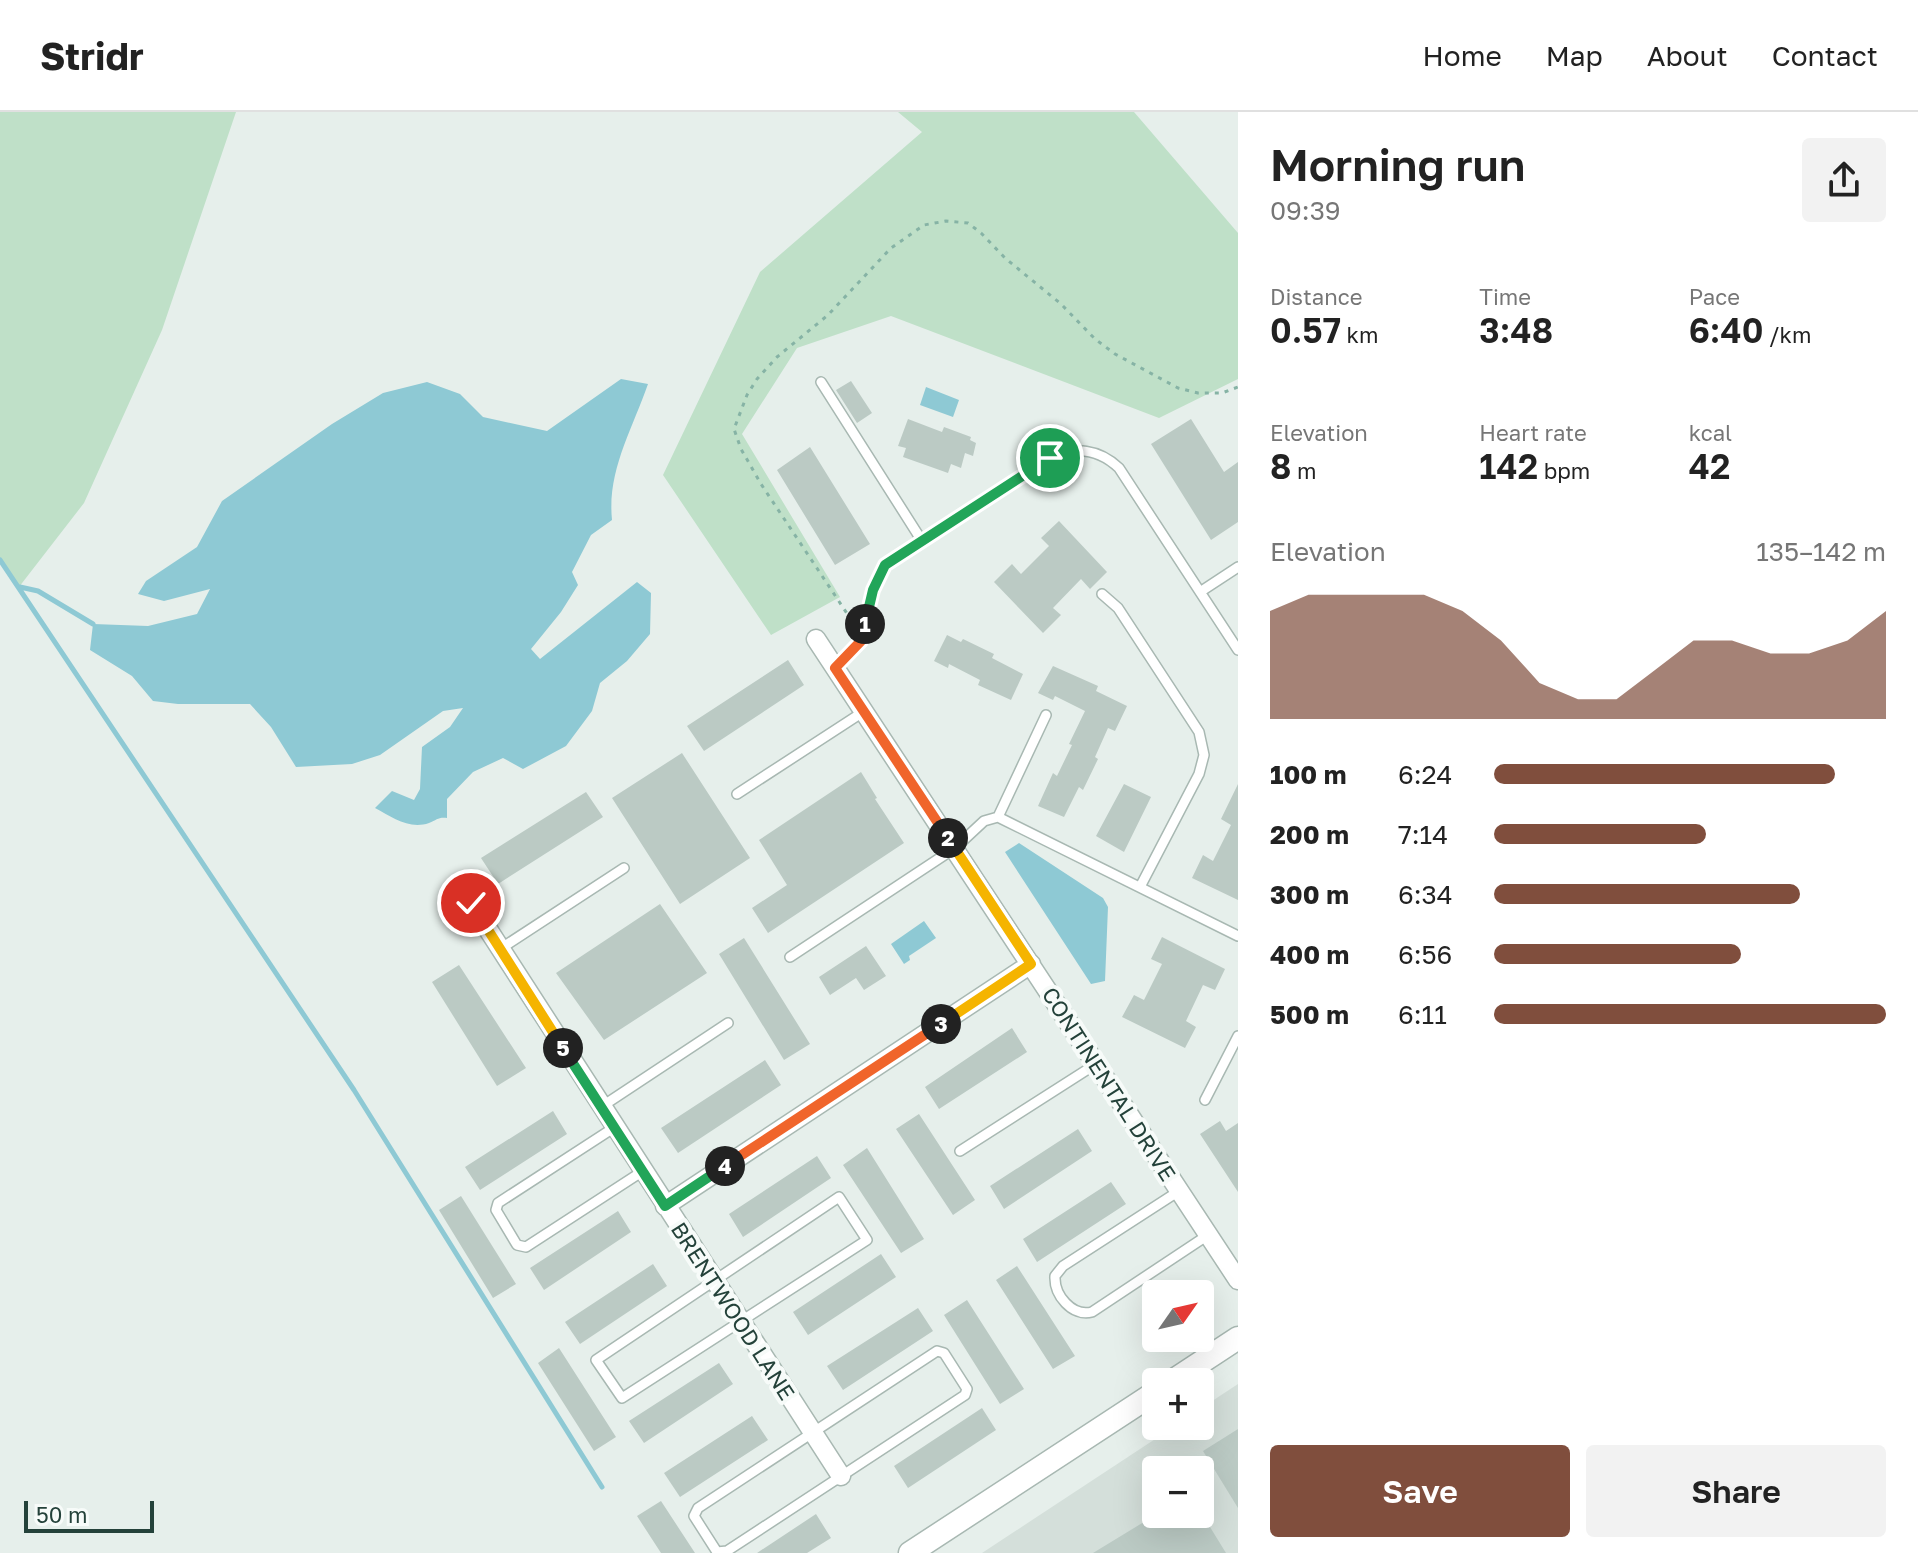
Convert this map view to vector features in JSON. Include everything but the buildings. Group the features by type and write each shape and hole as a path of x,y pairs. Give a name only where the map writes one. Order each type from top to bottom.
{"street":[{"name":"CONTINENTAL DRIVE","path":"816,639 1238,1280"},
{"name":"BRENTWOOD LANE","path":"471,903 841,1476"},
{"path":"665,1206 1031,964"},
{"path":"1192,1368 1238,1338"},
{"path":"910,1553 1142,1401"}],"lane":[{"path":"821,382 922,541"},
{"path":"835,668 861,641 873,590 885,565 1065,450 1095,452 1119,468 1238,650"},
{"path":"1200,592 1238,567"},
{"path":"1102,594 1118,608 1199,732 1204,755 1199,774 1140,887"},
{"path":"737,794 863,712"},
{"path":"998,817 1046,715"},
{"path":"790,957 955,848 984,821 998,817 1238,936"},
{"path":"500,949 624,868"},
{"path":"601,1107 728,1023"},
{"path":"1205,1100 1238,1036"},
{"path":"960,1151 1096,1064"},
{"path":"615,1127 498,1203 496,1210 517,1245 526,1247 643,1171"},
{"path":"1179,1191 1063,1266 1055,1276 1058,1290 1075,1312 1092,1312 1208,1235"},
{"path":"839,1197 867,1240 740,1321 622,1398 596,1360 839,1197"},
{"path":"937,1351 944,1353 967,1389 965,1395 841,1476 727,1551 717,1552 694,1516 698,1508 812,1432 937,1351"}],"path":[{"path":"1005,258 1115,354 1164,381 1198,393 1222,393 1238,387"}],"shaded area":[{"path":"1238,1384 1238,1553 982,1553 1154,1440 1214,1440 1214,1400"}],"green space":[{"path":"0,112 236,112 162,330 84,503 19,587 0,560"},
{"path":"898,112 1134,112 1238,233 1238,379 1159,418 891,316 797,348 742,434 840,597 771,635 663,475 760,272 922,132"}],"water":[{"path":"621,379 648,384 617,468 611,502 612,520 591,535 572,572 578,585 531,649 540,659 637,582 651,593 650,634 627,661 600,683 592,711 566,746 523,769 503,758 473,772 447,799 447,818 415,825 401,822 375,808 392,791 414,800 420,789 422,747 450,727 463,708 443,711 380,755 352,764 296,767 271,727 250,704 153,701 132,676 90,650 93,624 148,626 197,614 210,589 164,601 138,594 146,581 197,547 222,501 332,424 383,393 427,382 460,394 483,417 547,431"},
{"path":"926,387 959,400 953,417 920,405"},
{"path":"1019,843 1103,898 1108,907 1105,981 1091,984 1005,852"},
{"path":"924,921 936,938 909,956 910,960 904,964 891,944"}],"waterway":[{"path":"0,560 354,1090 602,1487"},
{"path":"20,587 38,591 93,624"}],"route":[{"path":"471,903 665,1206 1031,964 835,668 861,641 873,590 885,565 1050,458"}]}
